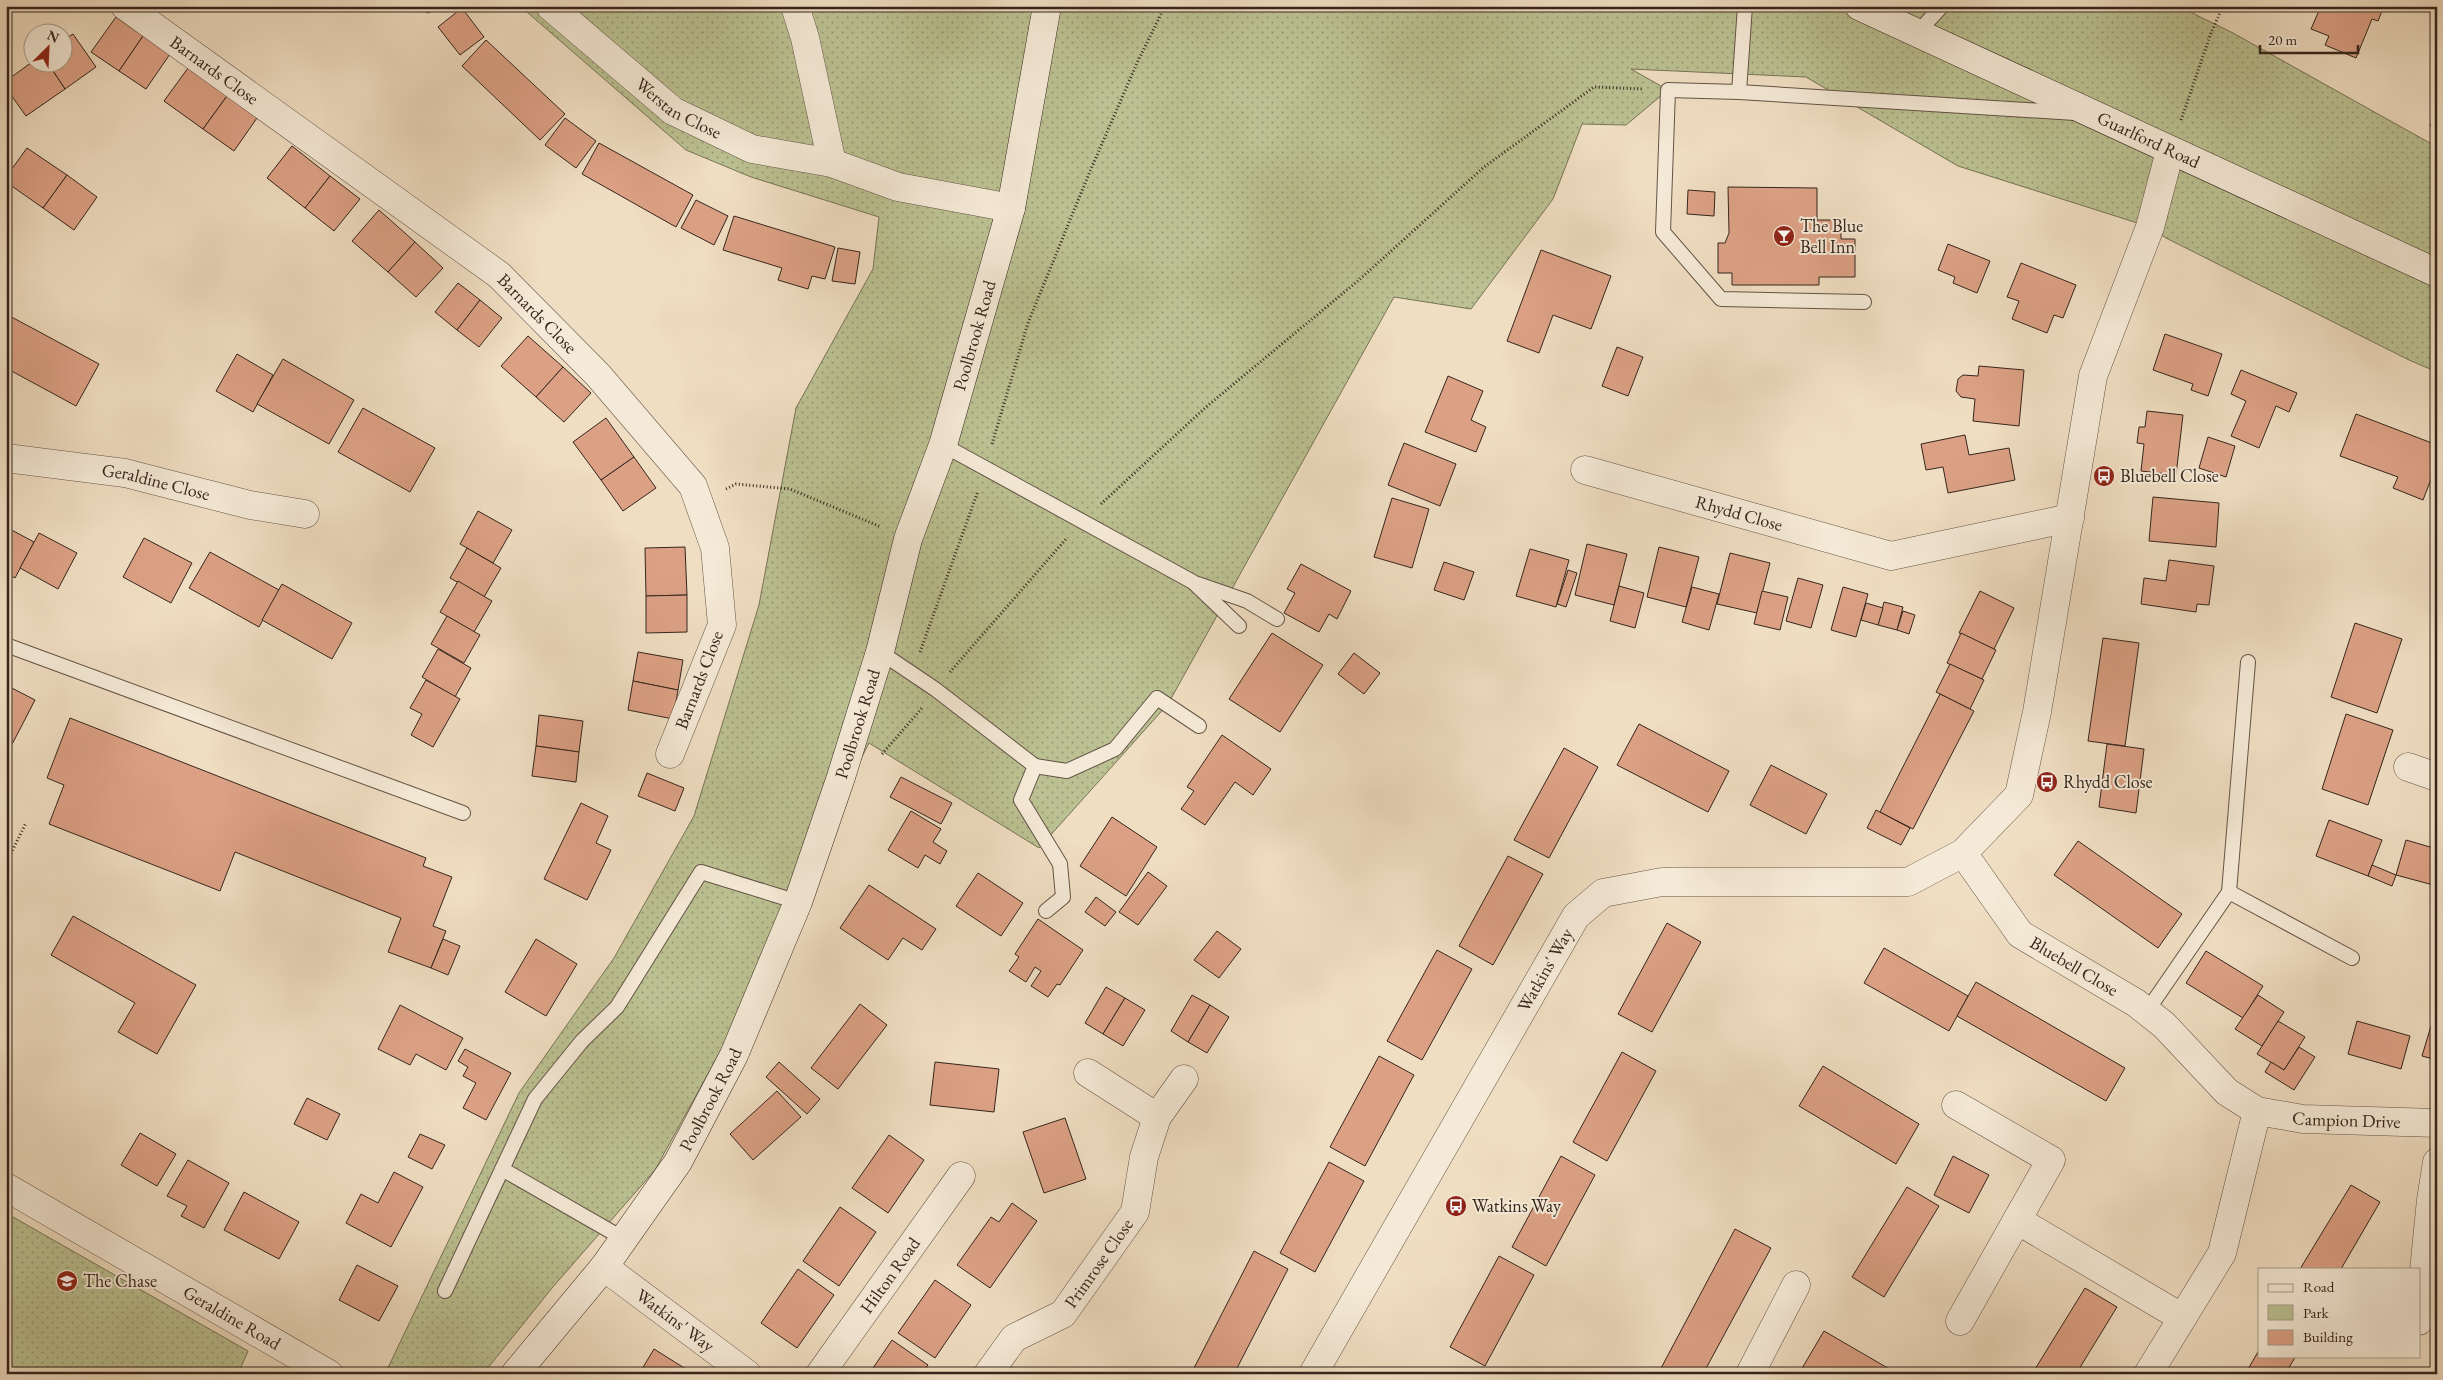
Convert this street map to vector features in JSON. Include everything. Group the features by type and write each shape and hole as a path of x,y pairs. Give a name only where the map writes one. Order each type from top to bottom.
{"street":[{"name":"Barnards Close","path":"125,6 499,275 598,375 693,486 715,548 722,625 670,754"},
{"name":"Werstan Close","path":"550,6 673,111 752,149 832,163 898,187 1011,208"},
{"path":"795,6 805,38 832,163"},
{"name":"Poolbrook Road","path":"515,1374 604,1267 678,1162 734,1055 798,902 841,777 880,652 908,539 943,445 1011,208 1047,6"},
{"name":"Guarlford Road","path":"1859,6 2437,274"},
{"path":"1963,853 2019,795 2037,712 2093,376 2150,227 2170,151"},
{"name":"Geraldine Close","path":"6,458 125,474 250,505 305,514"},
{"name":"Rhydd Close","path":"1585,470 1891,556 2070,518"},
{"path":"2408,767 2437,777"},
{"name":"Bluebell Close","path":"1963,853 2020,934 2147,1011 2164,1025 2227,1092 2257,1111"},
{"name":"Watkins' Way","path":"1313,1374 1576,916 1603,892 1662,882 1908,882 1963,853"},
{"path":"1088,1074 1157,1117"},
{"name":"Primrose Close","path":"988,1374 1014,1338 1063,1314 1135,1212 1144,1157 1157,1117 1184,1079"},
{"path":"1956,1105 2051,1160 1960,1321"},
{"path":"2148,1374 2181,1317 2222,1253 2257,1111"},
{"name":"Campion Drive","path":"2257,1111 2303,1119 2437,1123"},
{"path":"2420,1311 2431,1200 2437,1162"},
{"name":"Hilton Road","path":"820,1374 961,1176"},
{"name":"Geraldine Road","path":"6,1187 329,1374"},
{"path":"2017,1220 2181,1317"},
{"name":"Watkins' Way","path":"604,1267 747,1374"},
{"path":"1750,1374 1796,1285"}],"lane":[{"path":"1738,92 1745,6"},
{"path":"1917,33 1942,6"},
{"path":"1864,302 1721,299 1663,232 1668,90 1738,92 2091,114"},
{"path":"943,445 1193,582 1247,601 1277,619"},
{"path":"1193,582 1239,626"},
{"path":"6,645 463,813"},
{"path":"880,652 935,689 1036,766 1067,771 1115,749 1157,698 1199,726"},
{"path":"2147,1011 2230,892 2248,662"},
{"path":"1036,766 1021,800 1060,864 1063,897 1046,911"},
{"path":"445,1291 535,1099 582,1041 616,1007 701,872 798,902"},
{"path":"2230,892 2352,958"},
{"path":"502,1169 624,1239"}],"path":[{"path":"913,674 972,511 1028,324 1088,176 1137,63 1165,6"},
{"path":"2170,151 2211,33 2223,6"},
{"path":"879,757 911,723 935,689 1083,521 1206,407 1359,280 1484,167 1594,87 1668,90"},
{"path":"699,503 736,484 790,488 908,539"},
{"path":"6,863 26,823"}],"green space":[{"path":"520,6 2178,6 2233,33 2437,147 2437,372 2409,360 2166,238 2150,227 1958,166 1806,77 1631,69 1668,90 1626,125 1582,124 1553,199 1471,309 1394,297 1168,704 1039,848 869,743 767,943 737,1021 655,1170 552,1288 483,1374 385,1374 519,1093 614,958 694,816 759,605 796,408 873,269 879,217 751,177 686,150"},
{"name":"The Chase","path":"6,1213 248,1351 238,1374 6,1374"}],"building":[{"path":"425,6 451,6 427,13"},
{"path":"2321,6 2384,6 2378,21 2372,19 2356,58 2325,45 2329,36 2311,29"},
{"path":"462,8 484,37 460,55 438,27"},
{"path":"116,17 143,36 119,71 91,52"},
{"path":"72,35 96,67 65,89 54,72 72,72"},
{"path":"143,36 170,54 146,89 119,71"},
{"path":"486,40 565,114 540,140 462,66"},
{"path":"188,68 227,96 203,129 164,101"},
{"path":"22,69 22,72 54,72 65,89 26,116 6,88 6,81"},
{"path":"227,96 257,118 234,151 203,129"},
{"path":"2437,112 2437,130 2430,126"},
{"path":"565,118 596,141 576,168 545,145"},
{"path":"599,143 693,195 676,227 582,174"},
{"path":"292,146 330,176 305,208 267,178"},
{"path":"27,148 67,175 43,208 6,182 6,177"},
{"path":"67,175 97,197 74,230 43,208"},
{"path":"330,176 360,199 334,231 305,208"},
{"name":"The Blue Bell Inn","path":"1728,187 1817,188 1817,220 1841,220 1841,239 1855,239 1855,277 1819,277 1819,285 1732,285 1732,273 1718,273 1718,243 1725,243 1729,233"},
{"path":"1688,190 1715,192 1714,216 1687,214"},
{"path":"696,200 728,216 714,245 681,228"},
{"path":"379,210 415,242 388,272 352,241"},
{"path":"734,216 835,247 825,279 812,276 808,289 778,280 782,268 723,250"},
{"path":"415,242 443,268 416,297 388,272"},
{"path":"1948,244 1990,261 1977,293 1953,283 1955,277 1938,270"},
{"path":"838,248 860,252 855,284 832,281"},
{"path":"1541,250 1611,276 1591,329 1553,315 1539,353 1507,341"},
{"path":"2021,263 2076,285 2063,318 2054,315 2047,333 2012,319 2019,301 2007,297"},
{"path":"458,283 480,300 457,330 435,312"},
{"path":"480,300 502,318 479,347 457,330"},
{"path":"6,314 99,364 76,406 6,368"},
{"path":"2165,334 2222,354 2208,396 2191,390 2193,384 2153,370"},
{"path":"528,336 563,367 536,397 501,366"},
{"path":"1617,347 1643,357 1628,396 1602,386"},
{"path":"237,354 273,375 253,412 216,391"},
{"path":"283,359 354,400 329,444 257,404"},
{"path":"1979,366 2024,370 2019,426 1973,421 1975,399 1961,397 1956,391 1958,379 1963,375 1978,376"},
{"path":"563,367 591,393 564,422 536,397"},
{"path":"2241,370 2297,393 2289,412 2276,406 2259,448 2231,436 2246,401 2231,394"},
{"path":"1448,376 1483,391 1471,420 1486,427 1476,452 1425,432"},
{"path":"363,408 435,448 410,492 338,452"},
{"path":"2147,411 2183,415 2176,475 2141,471 2144,444 2137,443 2139,427 2145,427"},
{"path":"2356,414 2437,445 2437,464 2423,500 2393,488 2398,477 2340,456"},
{"path":"606,418 634,457 601,480 573,442"},
{"path":"1965,435 1969,455 2009,448 2015,480 1948,493 1943,467 1926,470 1921,444"},
{"path":"2208,437 2235,446 2226,477 2199,468"},
{"path":"1404,443 1456,464 1440,506 1388,485"},
{"path":"634,457 656,488 623,511 601,480"},
{"path":"2153,497 2219,503 2216,547 2149,541"},
{"path":"1392,498 1429,509 1412,568 1374,557"},
{"path":"478,511 512,530 493,563 460,544"},
{"path":"6,527 34,542 15,578 6,573"},
{"path":"39,533 77,553 58,589 20,568"},
{"path":"144,538 192,563 171,603 123,577"},
{"path":"1587,544 1627,554 1614,605 1575,595"},
{"path":"685,547 687,595 646,596 645,548"},
{"path":"1659,547 1699,557 1686,607 1647,597"},
{"path":"467,548 501,568 484,597 450,578"},
{"path":"1530,549 1569,560 1556,607 1516,596"},
{"path":"210,552 279,590 259,627 189,588"},
{"path":"1730,553 1770,563 1757,613 1717,604"},
{"path":"2169,560 2214,566 2209,605 2197,604 2196,612 2141,604 2144,578 2166,581"},
{"path":"1444,562 1474,572 1464,600 1434,590"},
{"path":"1301,564 1351,591 1337,619 1329,614 1319,632 1284,613 1295,593 1287,589"},
{"path":"1568,570 1577,573 1566,607 1557,604"},
{"path":"1798,578 1823,585 1811,628 1786,621"},
{"path":"458,581 492,601 474,632 440,612"},
{"path":"282,584 352,623 332,659 262,620"},
{"path":"1619,586 1644,593 1635,628 1610,621"},
{"path":"1692,587 1719,594 1709,630 1682,622"},
{"path":"1843,587 1868,594 1856,637 1831,630"},
{"path":"1762,591 1788,597 1780,630 1754,624"},
{"path":"1980,591 2014,608 1994,649 1959,633"},
{"path":"687,595 687,632 646,633 646,596"},
{"path":"1884,602 1903,607 1897,630 1878,625"},
{"path":"1866,603 1883,608 1878,625 1861,620"},
{"path":"1903,611 1915,615 1909,634 1897,630"},
{"path":"447,616 480,635 464,663 431,644"},
{"path":"2355,623 2402,639 2377,713 2331,697"},
{"path":"1272,633 1323,665 1280,732 1229,699"},
{"path":"1961,633 1996,650 1982,679 1947,663"},
{"path":"2103,638 2139,643 2125,746 2088,741"},
{"path":"438,649 471,668 455,697 422,677"},
{"path":"638,652 683,660 678,690 633,681"},
{"path":"1354,653 1380,673 1364,694 1338,674"},
{"path":"1950,664 1984,680 1970,709 1936,692"},
{"path":"426,680 460,699 433,747 411,735 422,714 410,708"},
{"path":"633,681 678,690 673,719 628,710"},
{"path":"6,685 35,700 6,756"},
{"path":"1940,694 1974,711 1913,829 1880,812"},
{"path":"2346,714 2393,730 2368,805 2322,789"},
{"path":"539,715 583,721 579,752 536,746"},
{"path":"70,718 426,858 423,866 452,877 433,926 446,931 431,968 388,952 401,918 235,852 220,891 49,824 64,785 47,778"},
{"path":"1639,724 1729,771 1708,812 1617,765"},
{"path":"1222,735 1271,769 1253,795 1235,782 1205,825 1181,809 1194,791 1187,787"},
{"path":"2107,744 2144,749 2136,813 2099,807"},
{"path":"536,746 579,752 576,782 532,776"},
{"path":"1564,748 1598,767 1549,858 1514,840"},
{"path":"1771,765 1827,794 1806,834 1750,805"},
{"path":"647,773 684,788 675,811 638,796"},
{"path":"901,777 952,803 941,824 890,797"},
{"path":"581,803 608,816 596,843 611,850 587,900 544,879"},
{"path":"1876,810 1910,828 1901,845 1867,828"},
{"path":"911,811 941,829 933,842 947,851 940,864 925,855 918,868 888,850"},
{"path":"1112,817 1157,847 1126,896 1080,866"},
{"path":"2329,820 2382,840 2368,876 2316,856"},
{"path":"2406,840 2437,849 2437,886 2396,875"},
{"path":"2078,841 2182,914 2158,948 2054,875"},
{"path":"1508,856 1543,874 1493,965 1459,946"},
{"path":"2372,865 2396,875 2392,886 2368,876"},
{"path":"1148,872 1167,886 1138,925 1119,912"},
{"path":"978,873 1023,903 1001,936 956,906"},
{"path":"869,885 936,929 922,950 903,938 888,960 840,928"},
{"path":"1096,897 1116,912 1105,926 1085,912"},
{"path":"73,916 196,985 157,1054 118,1032 135,1003 51,955"},
{"path":"1038,919 1083,950 1060,985 1057,984 1048,997 1031,986 1041,971 1035,967 1026,982 1009,971 1019,957 1015,954"},
{"path":"1667,923 1701,942 1652,1032 1618,1014"},
{"path":"1217,931 1241,949 1219,978 1194,960"},
{"path":"443,939 460,946 448,975 431,968"},
{"path":"536,939 577,964 546,1016 505,992"},
{"path":"1884,948 1968,996 1949,1031 1864,983"},
{"path":"1437,950 1472,969 1422,1060 1387,1041"},
{"path":"2206,951 2263,986 2243,1018 2186,983"},
{"path":"1976,982 2125,1068 2106,1101 1957,1016"},
{"path":"1106,987 1125,998 1103,1034 1085,1023"},
{"path":"1192,995 1210,1005 1188,1042 1171,1031"},
{"path":"2258,995 2284,1012 2262,1046 2235,1029"},
{"path":"1125,998 1145,1010 1123,1046 1103,1034"},
{"path":"860,1004 887,1025 838,1089 811,1068"},
{"path":"400,1005 463,1038 446,1070 416,1054 410,1065 378,1049"},
{"path":"1210,1005 1229,1017 1207,1053 1188,1042"},
{"path":"2278,1021 2305,1037 2284,1070 2257,1054"},
{"path":"2357,1021 2410,1036 2401,1069 2348,1054"},
{"path":"2431,1026 2437,1028 2437,1060 2422,1056"},
{"path":"2299,1047 2315,1057 2294,1090 2265,1072 2271,1062 2284,1070"},
{"path":"465,1049 511,1073 486,1120 463,1108 476,1083 463,1076 468,1067 458,1061"},
{"path":"1622,1052 1656,1071 1607,1161 1573,1142"},
{"path":"1379,1056 1414,1075 1365,1166 1330,1147"},
{"path":"779,1062 820,1099 807,1114 766,1077"},
{"path":"935,1062 999,1069 994,1112 930,1105"},
{"path":"1823,1066 1919,1124 1896,1164 1799,1106"},
{"path":"777,1091 801,1117 753,1160 730,1134"},
{"path":"307,1098 340,1114 327,1140 294,1124"},
{"path":"1065,1118 1086,1179 1044,1193 1023,1132"},
{"path":"140,1133 176,1154 157,1186 121,1165"},
{"path":"420,1134 445,1145 432,1169 408,1157"},
{"path":"889,1135 924,1160 888,1213 852,1188"},
{"path":"1561,1156 1595,1175 1546,1266 1512,1247"},
{"path":"1953,1156 1989,1175 1969,1213 1934,1195"},
{"path":"188,1160 229,1183 204,1228 181,1216 187,1206 167,1196"},
{"path":"1329,1162 1364,1181 1315,1272 1280,1253"},
{"path":"394,1172 423,1187 391,1247 346,1223 361,1194 378,1203"},
{"path":"2351,1185 2380,1202 2342,1268 2301,1268"},
{"path":"1907,1187 1939,1206 1884,1297 1852,1277"},
{"path":"244,1192 299,1222 279,1259 224,1230"},
{"path":"1012,1203 1037,1221 990,1288 957,1265 991,1217 999,1222"},
{"path":"840,1207 876,1232 839,1286 803,1261"},
{"path":"1735,1229 1771,1248 1703,1374 1662,1374 1659,1372"},
{"path":"1254,1251 1288,1269 1234,1374 1191,1374"},
{"path":"1499,1256 1534,1275 1485,1366 1450,1347"},
{"path":"357,1265 398,1286 379,1321 339,1300"},
{"path":"798,1269 834,1295 797,1348 761,1323"},
{"path":"935,1280 971,1305 935,1358 898,1333"},
{"path":"2085,1288 2117,1307 2076,1374 2032,1374"},
{"path":"1824,1331 1898,1374 1808,1374 1801,1370"},
{"path":"892,1340 928,1365 922,1374 869,1374"},
{"path":"654,1349 689,1371 687,1374 639,1374"},
{"path":"2258,1352 2258,1358 2295,1358 2285,1374 2252,1374 2247,1371"}],"place":[{"name":"The Blue Bell Inn","path":"1784,236"},
{"name":"Bluebell Close","path":"2104,476"},
{"name":"Rhydd Close","path":"2047,782"},
{"name":"Watkins Way","path":"1456,1206"},
{"name":"The Chase","path":"67,1281"}]}
